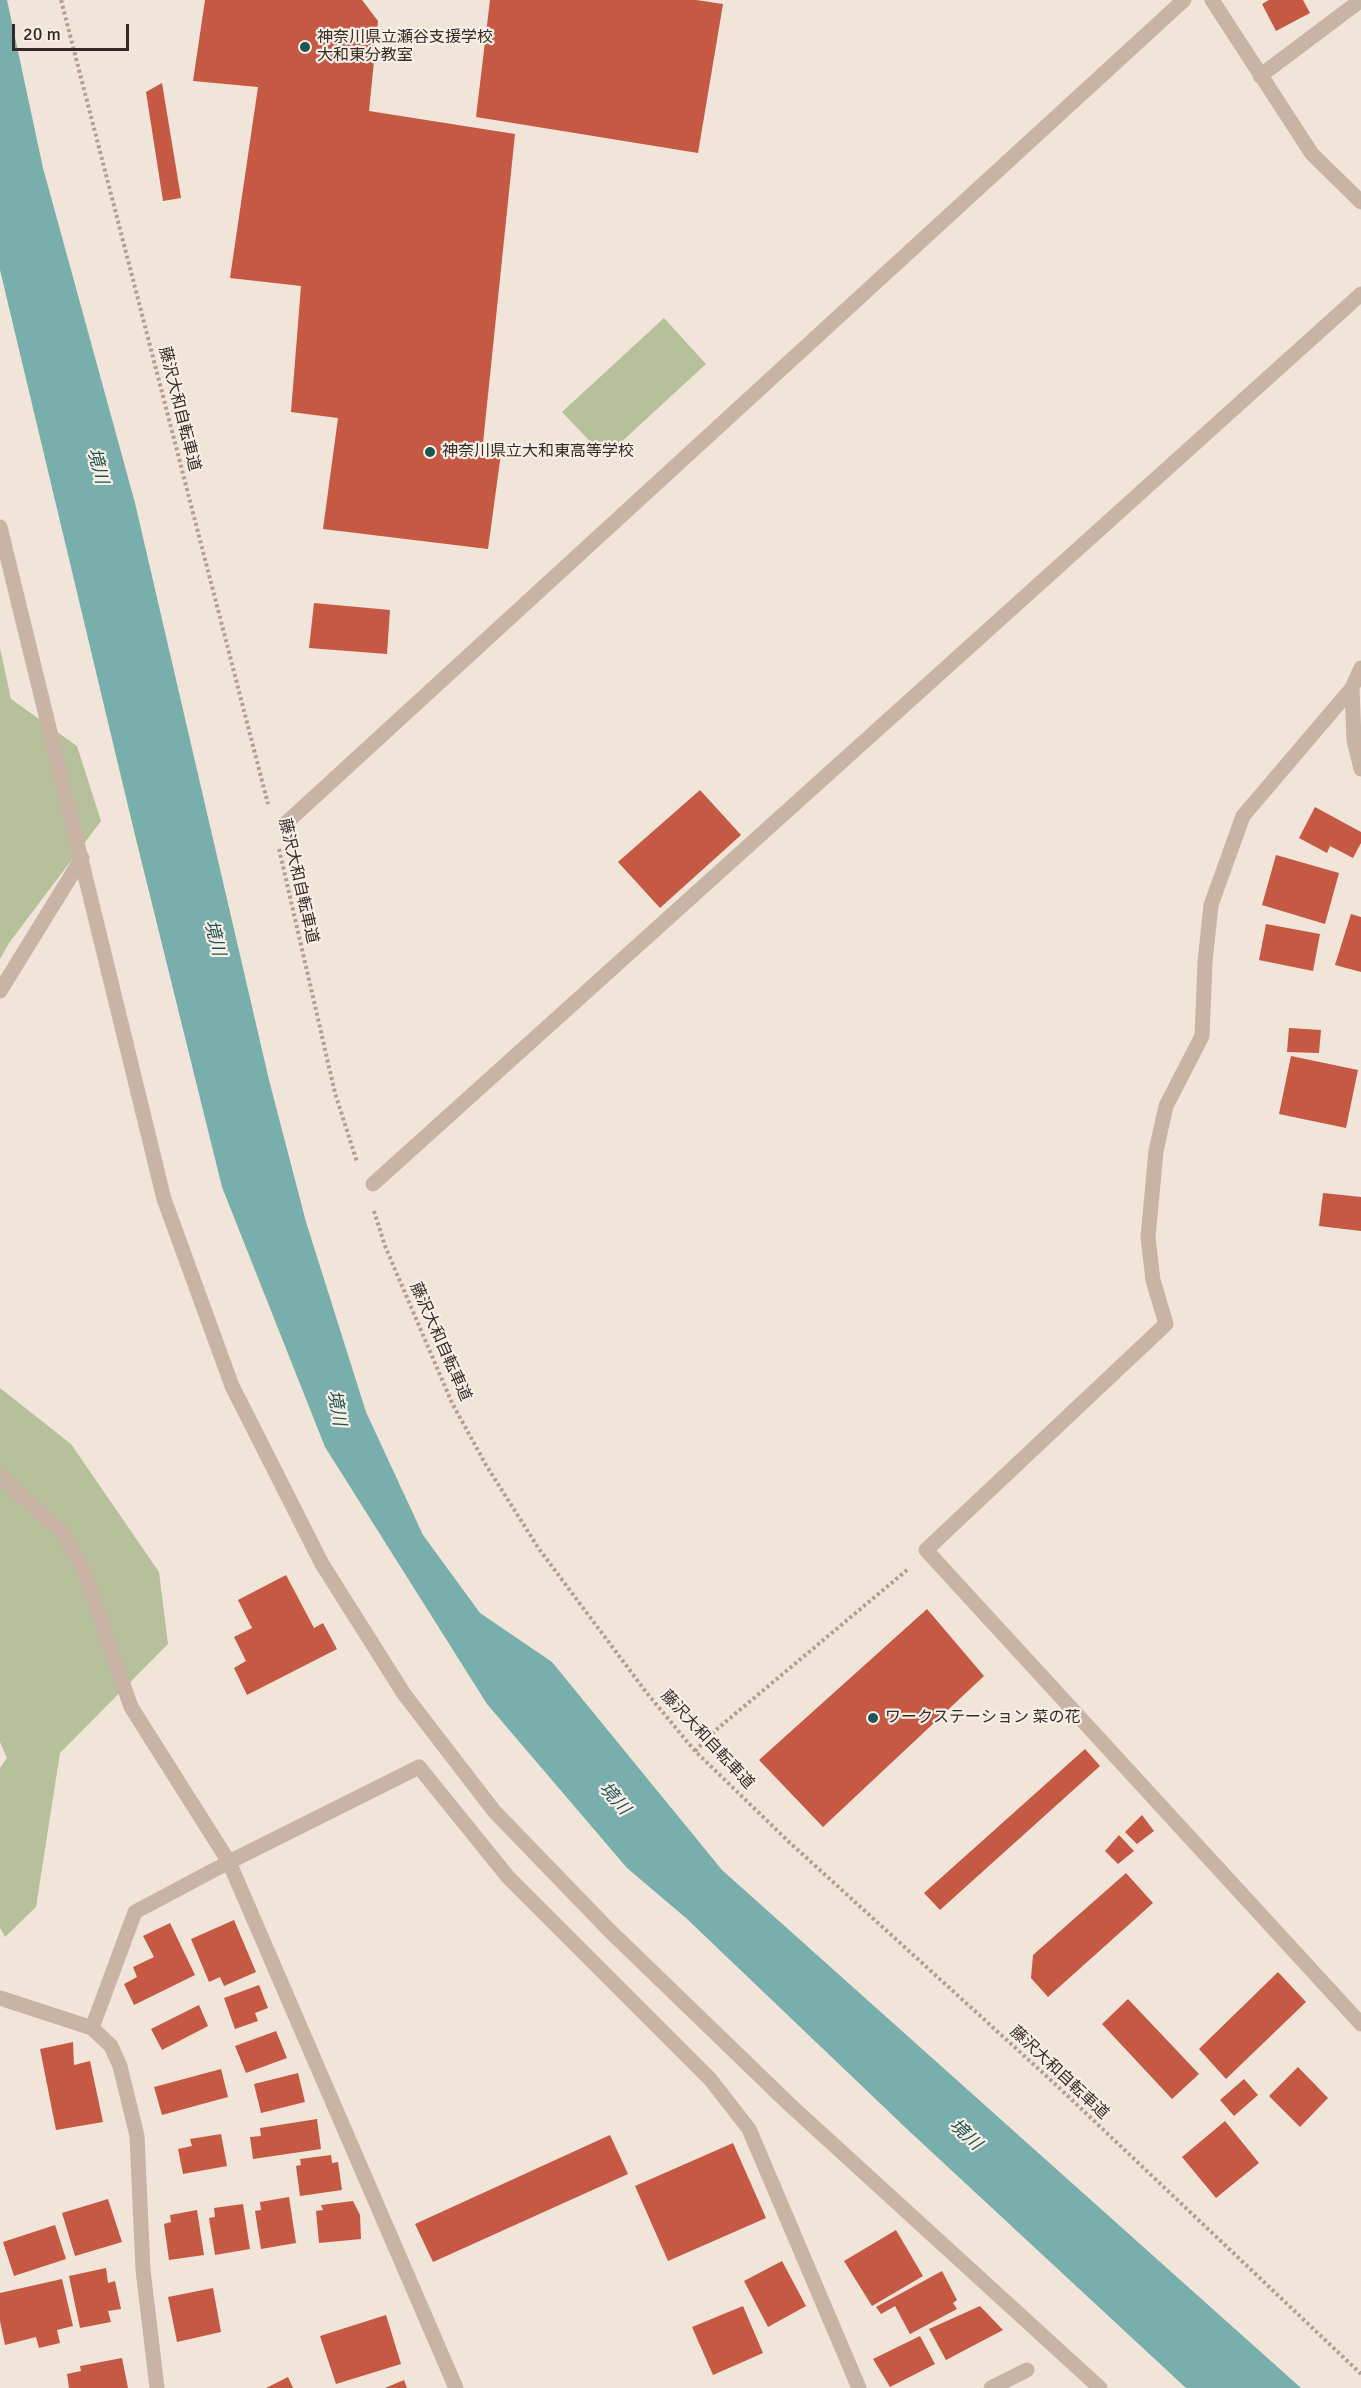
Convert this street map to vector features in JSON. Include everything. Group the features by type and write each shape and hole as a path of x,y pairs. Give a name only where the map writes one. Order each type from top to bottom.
{"street":[{"path":"285,824 1184,0"},
{"path":"1212,0 1312,154 1361,202"},
{"path":"1260,76 1361,0"},
{"path":"373,1184 1361,294"},
{"path":"0,527 25,638 82,858 164,1199 232,1386 322,1564 405,1694 494,1811 610,1931 789,2104 1100,2388"},
{"path":"1361,668 1352,688 1244,816 1211,905 1204,962 1202,1036 1166,1106 1156,1150 1148,1237 1153,1280 1166,1324 926,1550 1361,2024"},
{"path":"1352,688 1354,740 1361,769"},
{"path":"0,991 82,858"},
{"path":"0,1476 63,1533 84,1571 131,1707 229,1862 456,2388"},
{"path":"92,2028 135,1912 419,1767 508,1877 710,2079 749,2129 859,2388"},
{"path":"0,1998 92,2028 111,2046 120,2066 137,2136 143,2270 157,2388"},
{"path":"991,2388 1027,2370"}],"path":[{"name":"藤沢大和自転車道","path":"61,0 269,809"},
{"name":"藤沢大和自転車道","path":"278,843 335,1094 360,1168"},
{"name":"藤沢大和自転車道","path":"370,1200 385,1246 419,1328 452,1403 486,1465 539,1549 646,1692 695,1751 788,1841 1054,2083 1361,2374"},
{"path":"695,1751 717,1729 912,1566 926,1550"}],"green space":[{"path":"664,318 706,364 605,457 562,412"},
{"path":"0,648 11,699 77,746 101,821 9,943 0,959"},
{"path":"0,1388 71,1444 159,1572 168,1644 60,1753 36,1907 5,1937 0,1928 0,1768 7,1758 0,1742"}],"water":[{"name":"境川","path":"0,0 7,0 43,168 135,503 269,1080 306,1222 366,1412 423,1535 480,1613 552,1662 722,1870 1301,2388 1186,2388 908,2130 686,1918 627,1868 487,1704 325,1447 222,1187 0,270"}],"building":[{"path":"205,0 362,0 378,21 369,111 515,134 483,443 502,446 488,549 323,529 338,418 291,412 301,286 230,278 258,87 193,81"},
{"path":"490,0 696,0 723,4 698,153 476,117"},
{"path":"1269,0 1303,0 1310,13 1276,31 1262,4"},
{"path":"162,83 181,198 163,201 146,92"},
{"path":"314,603 390,610 387,654 309,648"},
{"path":"700,790 741,835 660,908 618,862"},
{"path":"1315,807 1361,832 1361,843 1353,858 1330,846 1327,853 1299,838"},
{"path":"1276,855 1339,873 1325,924 1262,905"},
{"path":"1351,914 1361,917 1361,972 1335,965"},
{"path":"1266,924 1320,934 1313,971 1259,960"},
{"path":"1289,1028 1321,1030 1319,1053 1287,1052"},
{"path":"1291,1056 1358,1070 1346,1128 1279,1114"},
{"path":"1323,1193 1361,1197 1361,1231 1319,1226"},
{"path":"286,1575 314,1628 323,1623 337,1649 247,1695 234,1668 246,1661 234,1637 252,1628 238,1600"},
{"name":"ワークステーション 菜の花","path":"927,1609 984,1676 823,1827 759,1760"},
{"path":"1085,1749 1100,1766 940,1910 924,1893"},
{"path":"1142,1815 1154,1831 1137,1844 1125,1832"},
{"path":"1119,1835 1134,1851 1118,1864 1105,1851"},
{"path":"1126,1873 1153,1903 1048,1997 1031,1978 1033,1955"},
{"path":"234,1920 256,1972 224,1986 220,1977 209,1982 191,1939"},
{"path":"170,1923 195,1975 134,2005 124,1984 137,1977 133,1967 154,1957 143,1936"},
{"path":"1278,1972 1306,2002 1226,2079 1199,2049"},
{"path":"259,1985 268,2008 255,2013 258,2021 235,2029 224,1998"},
{"path":"1128,1999 1199,2074 1172,2099 1102,2024"},
{"path":"199,2005 208,2026 162,2050 151,2029"},
{"path":"276,2031 287,2058 246,2073 235,2046"},
{"path":"73,2042 74,2065 90,2061 103,2122 56,2130 40,2049"},
{"path":"1298,2067 1328,2098 1300,2127 1269,2096"},
{"path":"221,2069 228,2097 162,2115 154,2087"},
{"path":"298,2073 305,2102 261,2113 254,2084"},
{"path":"1244,2079 1258,2095 1234,2116 1220,2100"},
{"path":"317,2119 321,2149 253,2159 250,2137 261,2136 260,2128"},
{"path":"1225,2121 1259,2163 1216,2198 1182,2157"},
{"path":"221,2134 227,2166 183,2174 178,2149 192,2146 190,2139"},
{"path":"610,2135 628,2174 433,2262 415,2224"},
{"path":"733,2143 766,2218 668,2261 635,2186"},
{"path":"331,2155 332,2163 338,2162 342,2190 300,2196 296,2166 301,2165 300,2159"},
{"path":"289,2197 296,2243 261,2249 255,2211 261,2210 260,2202"},
{"path":"108,2199 122,2242 75,2256 62,2213"},
{"path":"353,2201 360,2215 361,2239 319,2243 316,2211 323,2210 321,2205"},
{"path":"243,2204 250,2249 215,2255 209,2218 215,2217 214,2208"},
{"path":"197,2210 204,2255 169,2260 164,2224 171,2222 170,2215"},
{"path":"55,2225 66,2259 14,2276 3,2242"},
{"path":"896,2230 923,2276 872,2306 844,2261"},
{"path":"782,2261 806,2306 768,2327 744,2281"},
{"path":"106,2268 108,2283 115,2281 121,2309 108,2311 111,2322 80,2328 69,2276"},
{"path":"942,2271 957,2300 953,2303 957,2309 910,2334 895,2306 881,2314 876,2307"},
{"path":"62,2279 73,2326 57,2330 60,2343 39,2348 36,2337 5,2345 0,2321 0,2293"},
{"path":"213,2288 221,2332 177,2342 168,2297"},
{"path":"743,2306 763,2353 713,2375 692,2327"},
{"path":"980,2306 1003,2330 946,2360 929,2329"},
{"path":"386,2315 401,2364 336,2384 320,2336"},
{"path":"920,2336 935,2364 890,2387 873,2359"},
{"path":"122,2358 128,2388 69,2388 67,2374 81,2371 80,2366"},
{"path":"288,2377 293,2388 266,2388"},
{"path":"404,2380 407,2388 385,2388"}],"place":[{"name":"神奈川県立瀬谷支援学校 大和東分教室","path":"305,47"},
{"name":"神奈川県立大和東高等学校","path":"430,452"},
{"name":"ワークステーション 菜の花","path":"873,1718"}]}
